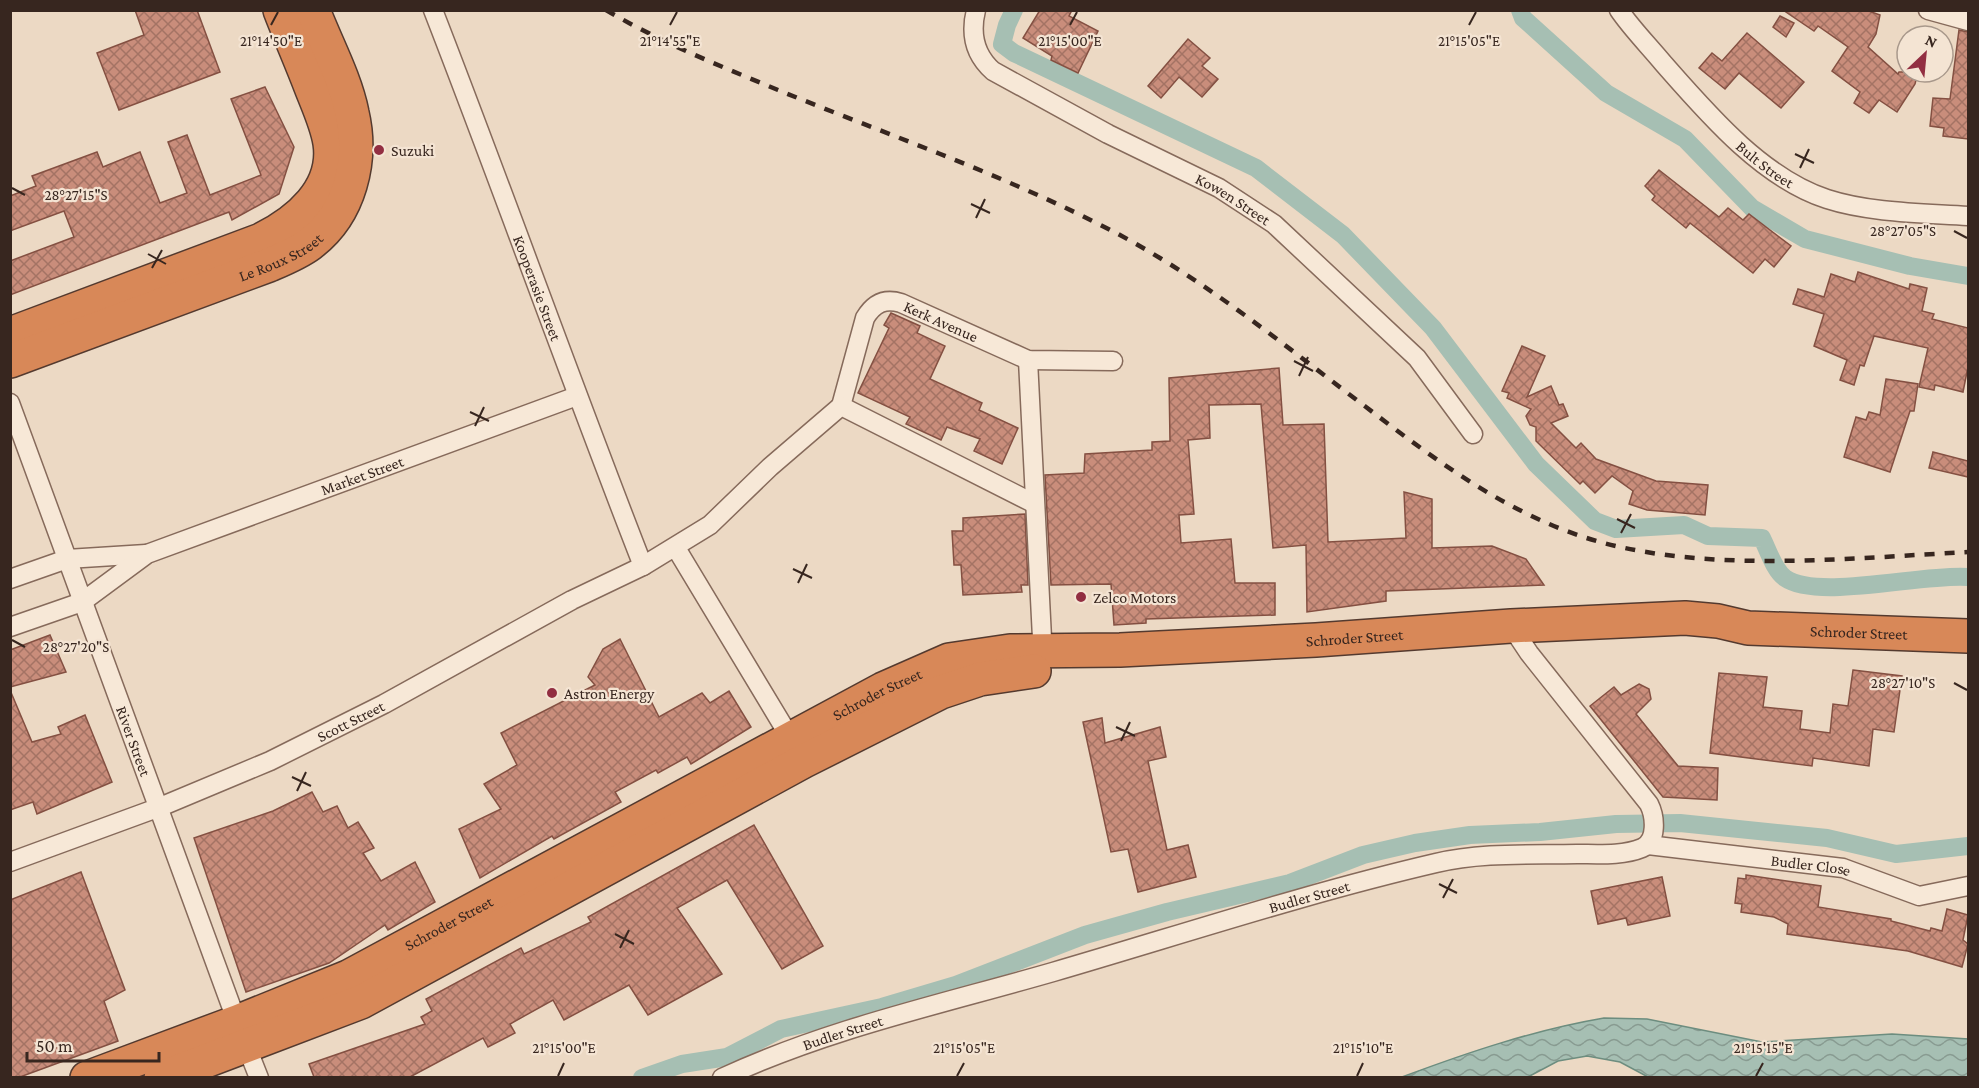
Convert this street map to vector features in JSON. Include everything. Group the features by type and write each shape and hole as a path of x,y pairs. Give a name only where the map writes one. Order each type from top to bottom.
{"highway":[{"name":"Le Roux Street","path":"10,361 269,265 310,244 329,226 350,187 357,154 357,141 346,93 313,10"},
{"name":"Le Roux Street","path":"10,334 261,240 284,228 309,208 327,173 330,143 324,119 281,11"},
{"name":"Schroder Street","path":"87,1077 362,1002 798,750 968,682 1010,673 1043,660 1330,657 1517,635 1719,637 1748,628 1968,636"},
{"name":"Schroder Street","path":"161,1077 242,1034"}],"street":[{"name":"Kooperasie Street","path":"433,10 643,566"},
{"name":"Kowen Street","path":"976,10 974,26 977,49 993,71 1108,134 1219,188 1274,225 1416,358 1473,434"},
{"name":"Bult Street","path":"1619,10 1683,86 1729,134 1762,163 1784,177 1826,199 1847,204 1968,216"},
{"path":"1928,10 1968,21"},
{"name":"Kerk Avenue","path":"841,406 865,318 874,306 887,300 901,303 1028,360 1113,361"},
{"path":"1028,360 1033,503 1043,660"},
{"name":"Market Street","path":"10,627 82,602 147,554 577,396"},
{"name":"River Street","path":"10,403 259,1077"},
{"path":"798,750 676,548 710,525 770,467 841,406 1033,503"},
{"name":"Scott Street","path":"10,861 160,807 270,761 384,704 572,600 676,548"},
{"name":"Market Street","path":"10,579 67,559 147,554"},
{"path":"1517,635 1642,793 1652,810 1651,837"},
{"name":"Budler Close","path":"1651,837 1843,868 1919,896 1968,886"},
{"name":"Budler Street","path":"722,1077 755,1062 856,1027 1240,916 1437,863 1477,857 1627,852 1651,837"}],"water":[{"path":"1604,1018 1647,1019 1762,1042 1892,1034 1968,1039 1968,1077 1648,1077 1620,1062 1587,1056 1558,1061 1528,1077 1402,1077 1502,1043"}],"building":[{"path":"135,10 197,10 220,72 119,110 97,53 144,35"},
{"path":"1040,10 1072,10 1069,16 1098,31 1078,73 1051,60 1052,56 1023,38"},
{"path":"1783,10 1866,10 1880,15 1876,34 1868,47 1895,71 1895,84 1915,84 1897,112 1879,100 1869,113 1854,103 1860,92 1832,71 1848,47 1818,26 1814,31"},
{"path":"1780,16 1794,23 1786,37 1773,27"},
{"path":"1959,30 1968,32 1968,139 1943,136 1944,128 1930,126 1933,98 1950,99 1952,84 1955,84"},
{"path":"1747,33 1804,82 1781,108 1739,73 1725,89 1699,68 1712,53 1722,61"},
{"path":"1188,39 1210,58 1202,66 1218,79 1202,97 1179,77 1161,98 1148,86"},
{"path":"265,87 294,147 279,194 232,220 229,212 10,295 10,261 74,237 64,211 10,231 10,196 36,186 32,176 97,152 103,167 140,152 160,203 187,193 168,142 187,135 210,195 261,175 231,99"},
{"path":"1659,170 1719,217 1728,208 1743,220 1749,214 1791,246 1774,267 1765,259 1753,273 1690,223 1686,228 1652,200 1655,196 1645,186"},
{"path":"1858,272 1909,289 1910,284 1927,288 1922,311 1934,314 1932,319 1968,328 1968,367 1963,392 1935,385 1934,390 1919,387 1928,348 1874,336 1864,366 1860,365 1854,385 1840,380 1847,360 1814,346 1824,314 1793,304 1798,289 1824,297 1831,274 1855,282"},
{"path":"891,313 920,326 917,333 945,346 930,379 982,403 979,410 1018,428 1002,464 974,451 980,439 947,427 941,440 906,424 910,417 858,393 889,328 884,325"},
{"path":"1522,346 1545,356 1527,397 1551,386 1559,405 1563,404 1568,416 1551,423 1576,448 1581,443 1596,459 1656,481 1708,485 1705,515 1647,510 1629,504 1633,491 1612,476 1595,493 1583,481 1580,484 1536,441 1536,427 1530,425 1526,416 1531,409 1507,398 1509,393 1502,391"},
{"path":"1279,368 1283,425 1324,424 1328,542 1406,538 1404,492 1432,499 1432,548 1492,546 1526,559 1544,585 1386,591 1386,601 1307,612 1306,545 1273,548 1261,404 1209,405 1210,438 1188,440 1194,514 1179,515 1181,543 1231,539 1235,583 1275,583 1275,615 1146,619 1146,623 1114,625 1111,584 1051,585 1045,475 1084,473 1085,454 1152,450 1152,442 1170,441 1169,378"},
{"path":"1886,379 1918,384 1914,411 1910,411 1890,472 1844,457 1856,417 1866,420 1869,412 1880,415"},
{"path":"1933,452 1968,461 1968,477 1929,468"},
{"path":"1025,514 1028,585 1021,585 1022,592 963,595 961,565 954,565 952,531 963,531 963,518"},
{"path":"50,635 66,672 10,687 10,650"},
{"path":"620,639 659,717 702,693 710,703 729,691 751,727 691,764 687,757 658,773 656,770 615,792 621,802 554,839 552,836 480,878 459,829 501,809 484,784 517,765 501,733 595,685 588,677 603,649"},
{"path":"1853,670 1902,676 1894,732 1873,729 1869,766 1813,758 1812,766 1710,753 1719,673 1767,677 1763,707 1802,711 1800,729 1830,733 1833,704 1848,706"},
{"path":"1639,684 1649,689 1651,699 1636,714 1678,766 1718,768 1717,800 1663,797 1590,706 1614,687 1621,695"},
{"path":"10,690 32,742 61,734 58,727 85,715 112,782 37,814 33,802 10,810"},
{"path":"1102,718 1105,743 1160,727 1166,757 1148,761 1167,850 1188,845 1196,877 1138,892 1128,849 1111,852 1083,722"},
{"path":"312,792 323,812 337,806 348,828 358,822 374,848 363,853 381,881 415,862 435,902 388,930 385,925 329,963 246,992 194,838 273,811"},
{"path":"754,825 823,946 782,969 727,880 677,908 722,974 648,1015 629,985 564,1020 553,1000 510,1024 515,1033 488,1047 483,1038 410,1077 314,1077 309,1064 425,1024 421,1017 432,1011 426,999 521,948 524,954 591,922 588,917"},
{"path":"81,872 125,990 104,1001 118,1041 20,1077 10,1077 10,900"},
{"path":"1746,875 1821,886 1818,907 1891,919 1891,921 1930,931 1931,928 1942,931 1947,909 1968,915 1963,940 1968,944 1962,967 1908,951 1787,934 1788,924 1774,917 1741,912 1742,904 1735,903 1738,878 1746,879"},
{"path":"1662,877 1670,916 1628,925 1626,918 1598,924 1591,891"}],"waterway":[{"path":"1014,10 1002,44 1014,53 1256,168 1343,235 1433,328 1536,464 1595,521 1616,529 1684,525 1708,536 1762,538 1774,565 1781,574 1801,584 1846,587 1968,577"},
{"path":"1520,10 1523,18 1606,93 1685,139 1752,208 1805,239 1910,266 1968,276"},
{"path":"642,1078 682,1064 727,1057 781,1029 882,1007 956,985 1085,935 1167,912 1290,883 1363,855 1415,843 1470,835 1540,832 1616,824 1680,823 1827,838 1896,854 1968,846"}],"railway":[{"path":"606,10 712,63 993,176 1118,234 1215,294 1448,467 1506,503 1567,531 1600,542 1643,552 1736,560 1830,560 1968,552"}],"place":[{"name":"Suzuki","path":"379,150"},
{"name":"Zelco Motors","path":"1081,597"},
{"name":"Astron Energy","path":"552,693"}]}
